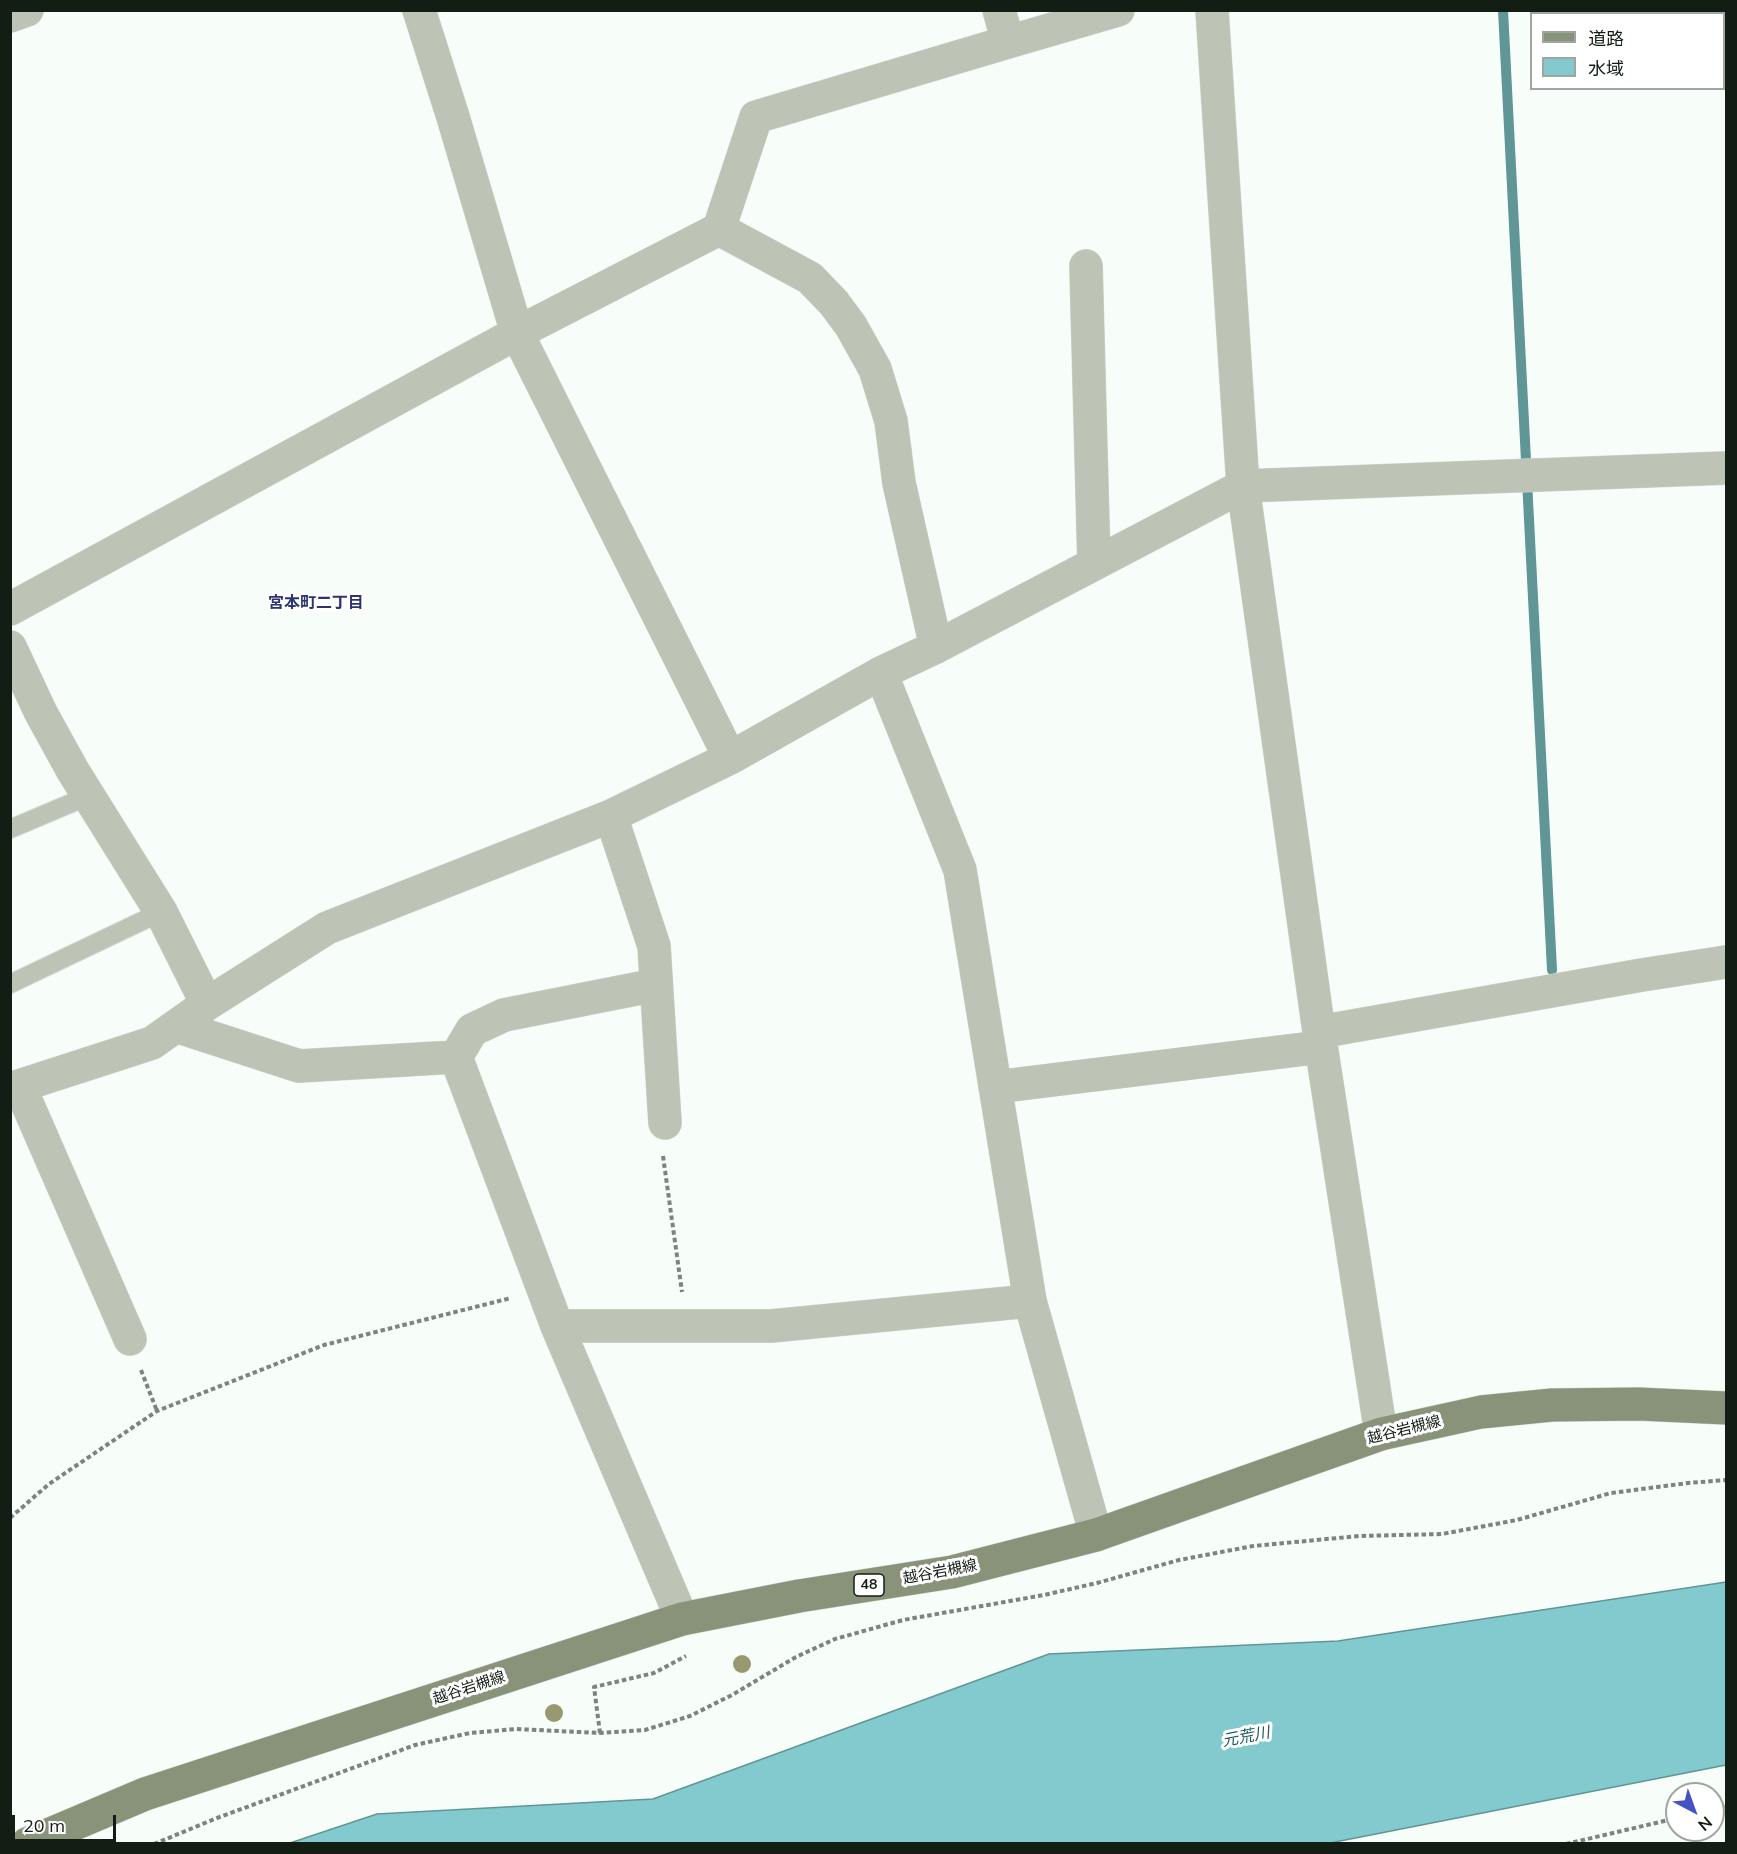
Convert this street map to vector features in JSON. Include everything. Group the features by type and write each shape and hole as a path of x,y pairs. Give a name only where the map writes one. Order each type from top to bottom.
{"main road":[{"name":"越谷岩槻線","path":"27,1844 146,1794 682,1619 800,1596 952,1572 1096,1535 1381,1434 1481,1412 1552,1405 1639,1404 1726,1408"}],"street":[{"path":"10,16 27,10"},
{"path":"419,10 517,333 730,758"},
{"path":"999,10 1008,42"},
{"path":"10,609 517,333 719,229 756,117 1118,10"},
{"path":"1212,10 1243,486 1320,1039 1381,1434"},
{"path":"719,229 810,278 834,303 851,326 875,369 891,421 899,483 936,647"},
{"path":"1086,266 1094,564"},
{"path":"130,1339 15,1088 152,1043 327,928 611,816 730,758 881,673 936,647 1243,486 1726,468"},
{"path":"12,657 88,796 161,912 207,1005"},
{"path":"881,673 960,870 1030,1301 1096,1535"},
{"path":"611,816 654,946 664,1123"},
{"path":"995,1088 1320,1039 1630,977 1726,962"},
{"path":"456,1057 472,1030 504,1015 656,985"},
{"path":"176,1026 299,1066 456,1057"},
{"path":"456,1057 557,1326 682,1619"},
{"path":"557,1326 771,1326 1030,1301"}],"lane":[{"path":"10,829 88,796"},
{"path":"10,984 161,912"}],"path":[{"path":"664,1123 663,1154 686,1327"},
{"path":"10,1518 49,1484 157,1411 324,1346 544,1289"},
{"path":"130,1339 157,1411"},
{"path":"154,1844 217,1818 415,1745 470,1733 516,1729 600,1733 645,1730 690,1716 732,1695 796,1657 835,1639 903,1620 1044,1595 1179,1560 1253,1546 1359,1536 1442,1534 1517,1520 1611,1493 1726,1480"},
{"path":"600,1733 594,1687 654,1673 691,1654"},
{"path":"1566,1844 1665,1821"}],"water":[{"name":"元荒川","path":"1726,1582 1726,1765 1330,1843 290,1843 377,1814 653,1799 1049,1654 1338,1641"}],"waterway":[{"path":"1503,10 1552,970"}],"district":[{"name":"宮本町二丁目","path":"316,603"}]}
